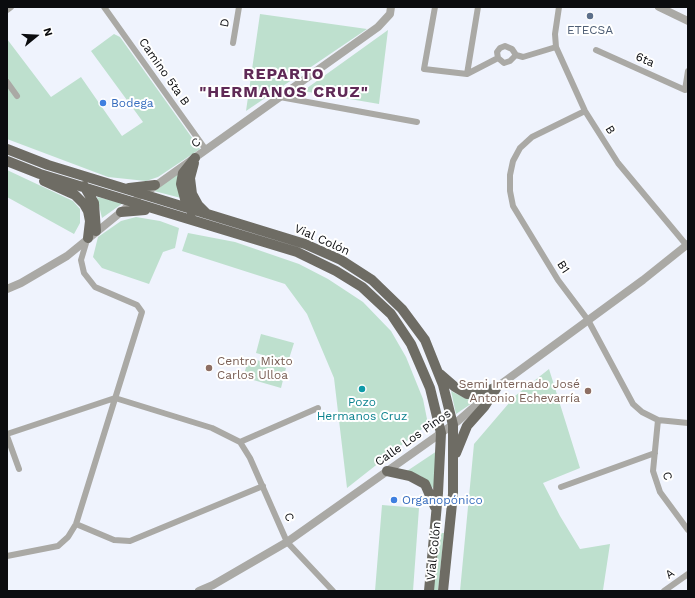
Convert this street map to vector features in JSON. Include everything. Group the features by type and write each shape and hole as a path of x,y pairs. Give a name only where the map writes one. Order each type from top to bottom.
{"main road":[{"name":"Vial Colón","path":"7,149 48,166 305,244 341,260 372,280 402,308 424,340 444,385 453,425 454,457 452,494 443,591"},
{"path":"195,158 184,173 181,184 185,199 196,221"},
{"path":"195,158 190,178 192,194 206,213"},
{"name":"Vial Colón","path":"7,162 133,203 297,252 336,271 362,287 391,314 412,344 430,388 441,433 437,511 429,591"},
{"path":"7,162 75,195 84,204 88,211 90,221 88,238"},
{"path":"77,174 94,203 96,231"},
{"path":"119,188 155,185"},
{"path":"121,212 138,209 171,214"},
{"path":"438,372 455,387 467,394 482,393 497,387"},
{"path":"454,457 467,426 484,407 497,387"},
{"path":"387,471 410,476 425,484 437,511"}],"street":[{"path":"7,10 11,7"},
{"name":"Camino 5ta B","path":"104,7 206,150"},
{"name":"D","path":"233,43 239,7"},
{"name":"C","path":"7,289 21,283 67,256 96,231 155,185 378,27 390,14 391,7"},
{"path":"435,7 424,69 467,74 498,58"},
{"path":"467,74 478,7"},
{"name":"B","path":"559,7 555,34 556,47 585,111 618,163 688,245"},
{"path":"659,7 688,21"},
{"path":"498,58 500,48 505,46 512,49 516,55 523,57 556,47"},
{"name":"6ta","path":"596,50 685,90 688,71"},
{"path":"498,58 504,63 510,61 516,55"},
{"path":"7,82 16,96"},
{"path":"280,97 417,122"},
{"name":"B1","path":"585,111 532,137 520,148 513,161 510,191 516,213 558,280 588,320 633,404 642,412 658,420 688,423"},
{"path":"7,556 58,546 68,537 76,524 142,312 137,305 94,287 84,273 82,260 88,238"},
{"name":"Calle Los Pinos","path":"199,591 213,586 287,542 453,425 497,387 688,245"},
{"path":"19,469 7,435 115,398 212,428 240,442 318,408"},
{"name":"C","path":"658,420 653,471 660,492 688,530"},
{"name":"C","path":"240,442 250,458 287,542 333,591"},
{"path":"561,487 654,452"},
{"path":"76,524 114,540 130,541 263,486"},
{"name":"A","path":"664,591 688,574"}],"green space":[{"path":"260,14 367,29 246,111"},
{"path":"388,30 379,104 303,91"},
{"path":"114,34 120,37 200,149 158,177 146,181 108,177 7,139 7,39 51,97 81,77 122,136 143,122 91,51"},
{"path":"7,170 73,201 80,209 80,223 74,234 7,197"},
{"path":"178,173 181,198 154,191"},
{"path":"97,197 123,203 102,218"},
{"path":"136,217 160,221 179,228 175,248 163,252 149,284 102,268 93,257 98,237 121,221"},
{"path":"188,233 235,242 299,264 328,279 363,302 391,331 406,357 423,399 427,419 422,429 347,488 334,378 307,314 285,284 182,251"},
{"path":"261,334 294,343 288,362 256,353"},
{"path":"249,358 286,368 281,388 243,377"},
{"path":"549,369 580,468 543,483 560,516 580,549 610,544 603,590 460,591 474,444 515,396"},
{"path":"451,391 465,398 481,397 456,414"},
{"path":"437,451 435,490 421,476 407,471"},
{"path":"382,505 419,508 413,591 375,591"},
{"path":"439,533 444,533 438,591 433,591"}],"place":[{"name":"ETECSA","path":"590,16"},
{"name":"Bodega","path":"103,103"},
{"name":"Centro Mixto Carlos Ulloa","path":"209,368"},
{"name":"Pozo Hermanos Cruz","path":"362,389"},
{"name":"Semi Internado José Antonio Echevarría","path":"588,391"},
{"name":"Organopónico","path":"394,500"}],"district":[{"name":"REPARTO \"HERMANOS CRUZ\"","path":"284,83"}]}
